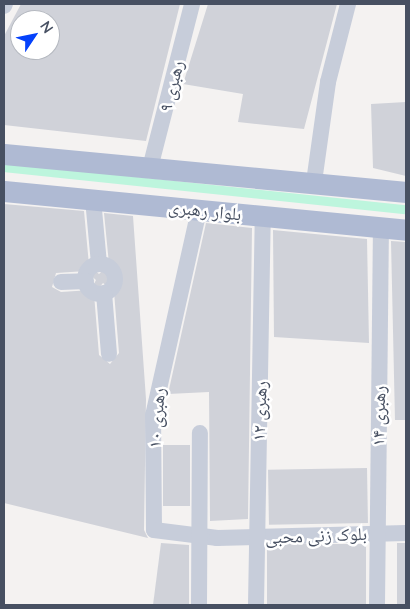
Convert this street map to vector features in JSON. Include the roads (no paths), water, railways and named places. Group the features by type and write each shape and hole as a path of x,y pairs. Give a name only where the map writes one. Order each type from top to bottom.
{"main road":[{"name":"بلوار رهبری","path":"4,154 406,192"},
{"name":"بلوار رهبری","path":"4,191 406,230"}],"street":[{"name":"رهبری ۹","path":"150,168 192,4"},
{"path":"314,182 328,82 348,4"},
{"path":"93,199 99,264"},
{"name":"رهبری ۱۰","path":"198,210 153,415 154,530 199,537 255,537"},
{"name":"رهبری ۱۲","path":"256,605 255,537 263,217"},
{"name":"رهبری ۱۴","path":"377,605 376,532 381,227"},
{"path":"99,264 115,275 114,285 104,293 93,292 86,281 88,271 99,264"},
{"path":"61,282 86,281"},
{"path":"104,293 109,354"},
{"path":"199,605 200,433"},
{"name":"بلوک زنی محبی","path":"255,537 376,532 406,533"}]}
